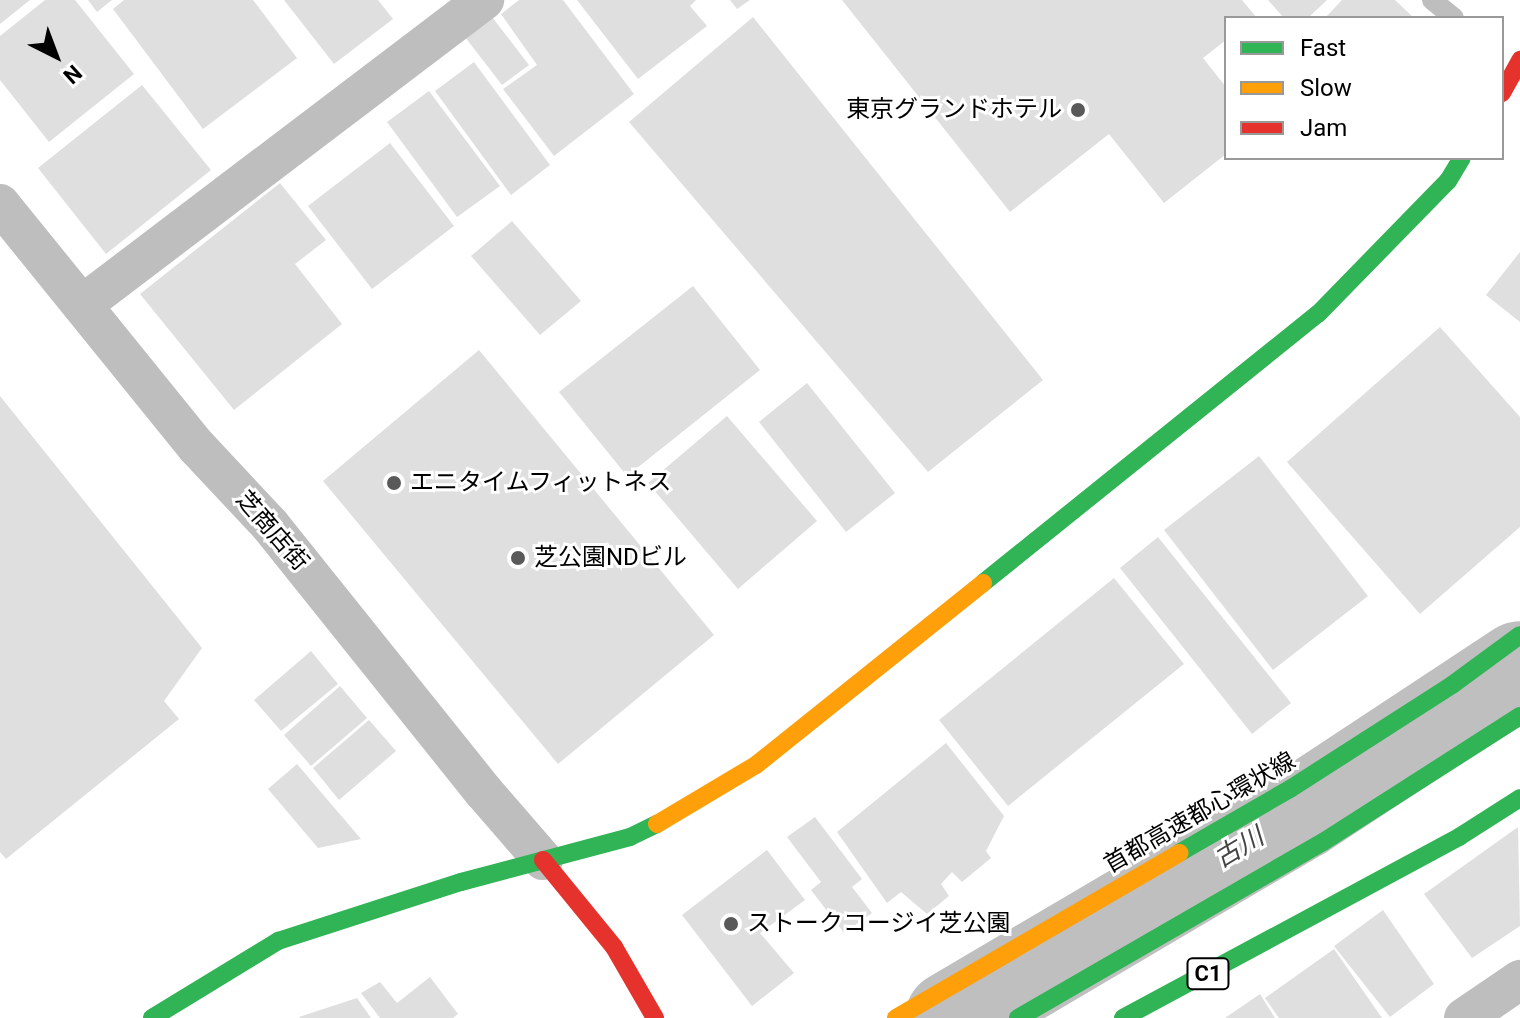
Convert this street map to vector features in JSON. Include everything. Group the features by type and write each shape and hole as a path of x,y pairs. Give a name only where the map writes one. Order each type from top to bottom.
{"main road":[{"path":"1504,88 1513,63"},
{"path":"152,1018 278,941 543,860 630,837 683,811 756,765 1318,314 1448,181 1461,160"},
{"name":"首都高速都心環状線","path":"896,1018 1290,789 1452,685 1520,635"},
{"name":"C1","path":"1018,1018 1335,835 1520,716"},
{"name":"C1","path":"1123,1018 1459,837 1520,798"},
{"path":"543,860 614,947 655,1018"}],"street":[{"path":"82,305 484,0"},
{"name":"芝商店街","path":"0,204 197,447 270,525 484,792 543,860"},
{"path":"1464,1018 1520,980"}],"lane":[{"path":"1432,0 1452,16"}],"building":[{"path":"0,0 30,0 0,24"},
{"path":"45,0 75,0 134,74 49,142 0,80 0,36"},
{"path":"88,0 112,0 97,12"},
{"path":"124,0 253,0 297,58 203,129 113,9"},
{"path":"284,0 378,0 393,19 334,64"},
{"path":"519,0 563,0 634,94 554,156 503,89 537,65 501,14"},
{"path":"577,0 696,0 690,6 707,26 638,79"},
{"path":"730,0 750,0 737,9"},
{"name":"東京グランドホテル","path":"842,0 1242,0 1255,16 1224,16 1224,42 1203,58 1224,84 1224,156 1164,203 1109,134 1010,212"},
{"path":"1268,0 1327,0 1310,16 1282,16"},
{"path":"1342,0 1395,0 1412,16 1327,16"},
{"path":"492,17 529,65 502,85 465,37"},
{"path":"753,17 1043,380 928,472 629,122"},
{"path":"474,62 550,165 511,195 435,91"},
{"path":"142,85 211,170 106,254 38,168"},
{"path":"429,91 500,186 457,217 387,122"},
{"path":"390,143 454,226 372,289 308,206"},
{"path":"280,183 326,240 295,264 342,324 234,410 140,294"},
{"path":"512,221 581,301 540,335 471,256"},
{"path":"1520,252 1520,322 1486,295"},
{"path":"693,286 760,370 627,476 559,392"},
{"path":"1440,327 1520,417 1520,527 1420,614 1287,462"},
{"name":"芝公園NDビル","path":"479,350 714,635 558,764 323,481"},
{"path":"807,383 895,493 846,532 759,422"},
{"path":"0,396 202,648 164,701 179,719 6,859 0,852"},
{"path":"727,416 817,521 738,589 648,483"},
{"path":"1259,456 1368,596 1273,670 1164,530"},
{"path":"1158,537 1291,703 1252,734 1120,568"},
{"path":"1114,578 1184,664 1008,806 939,720"},
{"path":"311,651 338,684 281,731 254,700"},
{"path":"340,686 367,718 311,766 284,735"},
{"path":"369,720 396,751 339,800 313,768"},
{"path":"946,743 1004,816 986,851 991,858 962,882 952,872 941,884 949,896 927,914 901,892 887,903 837,832"},
{"path":"297,764 361,839 318,848 268,789"},
{"path":"815,817 862,879 852,887 872,913 844,933 811,890 821,882 787,837"},
{"path":"1518,827 1520,926 1472,958 1424,894"},
{"name":"ストークコージイ芝公園","path":"767,850 805,900 760,933 794,973 752,1006 682,915"},
{"path":"1383,910 1434,984 1390,1017 1334,946"},
{"path":"1334,949 1382,1018 1279,1018 1265,998"},
{"path":"430,977 458,1014 453,1018 380,1018 361,993 380,982 397,1003"},
{"path":"1260,994 1275,1018 1225,1018"},
{"path":"357,998 371,1018 299,1017"}],"waterway":[{"name":"古川","path":"952,1018 1302,812 1520,668"}],"traffic: fast":[{"path":"983,583 1318,314 1448,181 1461,160"},
{"path":"1179,853 1290,789 1452,685 1520,635"},
{"path":"1018,1018 1323,842 1520,716"},
{"path":"1123,1018 1459,837 1520,798"},
{"path":"152,1018 278,941 461,882 630,837 657,824"}],"traffic: slow":[{"path":"657,824 756,765 983,583"},
{"path":"896,1018 1179,853"}],"traffic: jam":[{"path":"1504,89 1520,60"},
{"path":"543,860 614,947 655,1018"}],"place":[{"name":"東京グランドホテル","path":"1078,110"},
{"name":"エニタイムフィットネス","path":"394,483"},
{"name":"芝公園NDビル","path":"518,558"},
{"name":"ストークコージイ芝公園","path":"731,924"}]}
